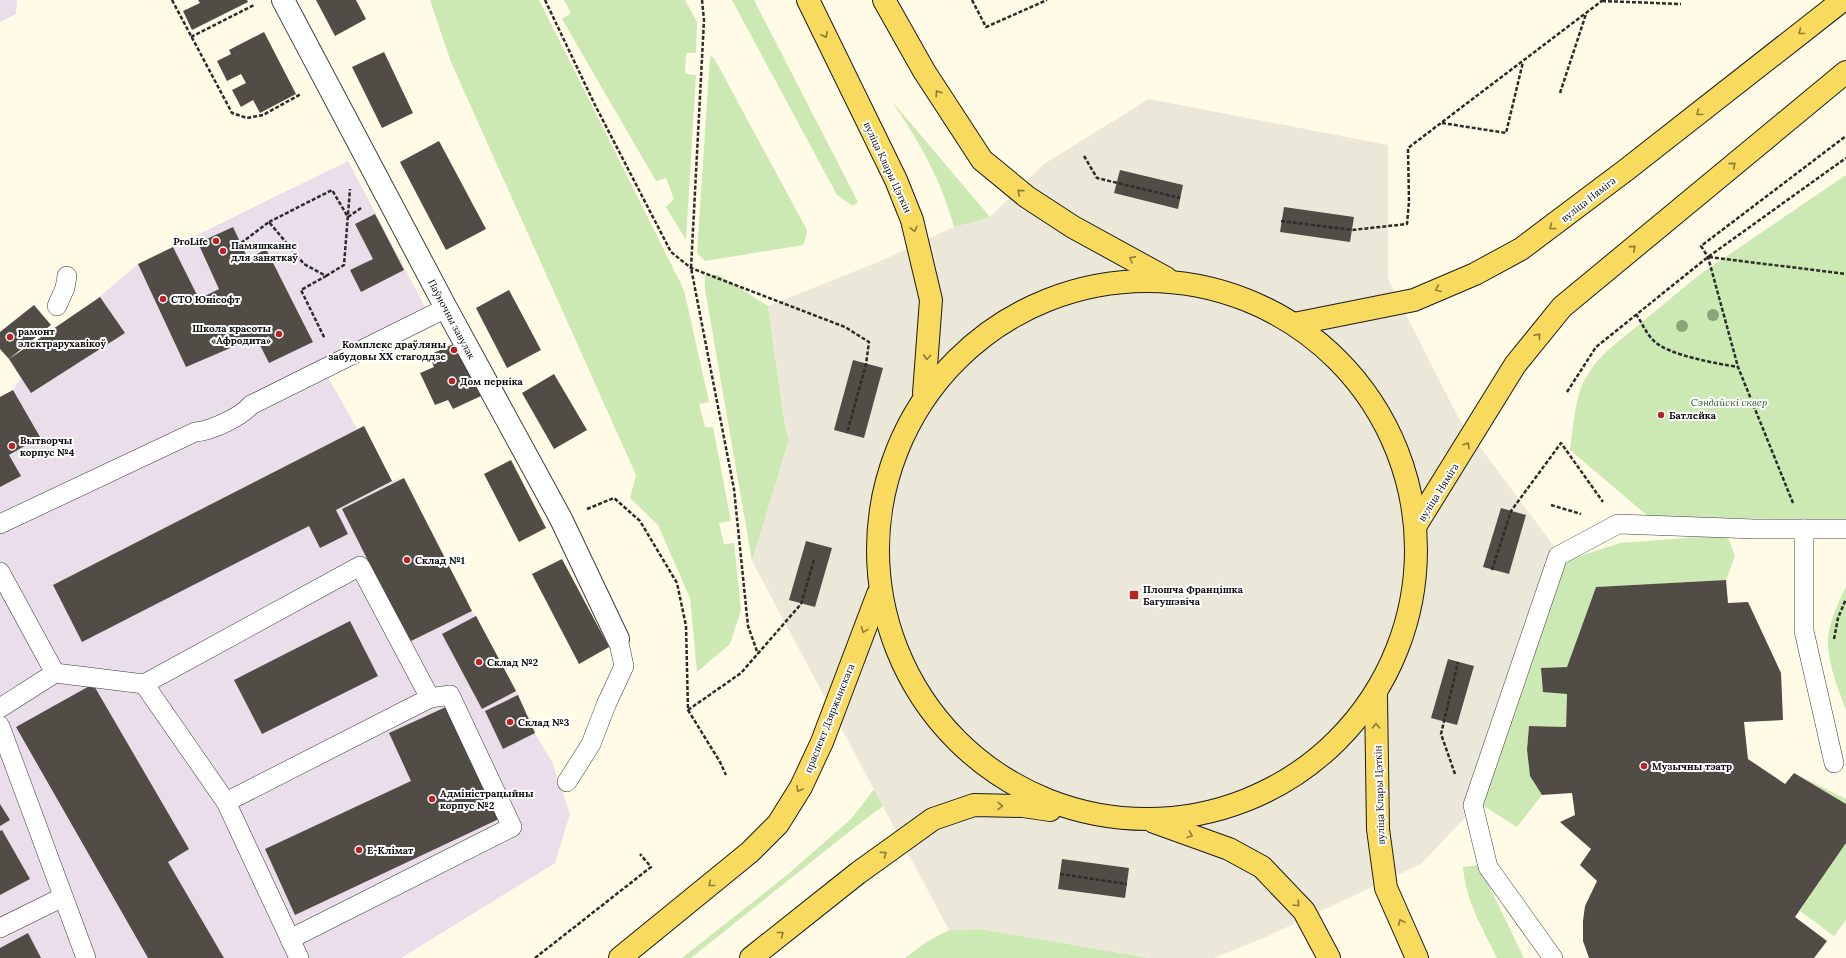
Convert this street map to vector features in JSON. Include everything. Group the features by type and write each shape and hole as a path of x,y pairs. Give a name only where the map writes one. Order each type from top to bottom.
{"main road":[{"name":"вуліца Клары Цэткін","path":"808,0 896,180 912,220 931,300 924,393"},
{"path":"751,958 858,873 933,819 974,805 1023,806 1096,818 1153,822 1240,806 1317,762 1376,696 1402,642 1415,585 1416,525 1397,447 1355,378 1294,324 1242,297 1166,278 1074,227 1027,197 982,160 924,71 884,0"},
{"name":"вуліца Няміга","path":"1294,324 1414,300 1475,274 1521,249 1626,170 1835,4"},
{"name":"вуліца Няміга","path":"1416,525 1515,365 1562,307 1846,72"},
{"path":"1096,818 1009,786 975,757 952,734 923,697 903,662 878,594 874,559 886,472 924,393 980,336 1050,297 1166,278"},
{"name":"праспект Дзяржынскага","path":"620,958 750,852 778,824 801,787 822,742 878,594"},
{"name":"вуліца Клары Цэткін","path":"1376,696 1378,829 1386,888 1417,958"},
{"path":"1153,822 1229,849 1262,867 1304,911 1329,958"}],"street":[{"name":"Паўночны завулак","path":"283,0 446,308 561,520 618,639"}],"lane":[{"path":"57,306 65,288 67,276"},
{"path":"0,524 195,432 204,431 239,415 245,412 251,405 446,308"},
{"path":"1553,958 1488,867 1473,804 1558,556 1618,524 1846,529"},
{"path":"1804,529 1804,631 1834,763"},
{"path":"0,708 55,673 144,684 360,566 430,698"},
{"path":"0,572 55,673"},
{"path":"567,782 591,744 606,705 624,666 618,639"},
{"path":"144,684 226,802 299,958"},
{"path":"226,802 430,698 450,695 512,827 290,939"},
{"path":"0,726 86,958"},
{"path":"0,928 63,897"}],"path":[{"path":"172,0 232,113 247,118 263,115 301,94"},
{"path":"545,0 595,105 671,252 691,268 845,327 869,342 866,364 847,434"},
{"path":"702,0 704,20 691,268 734,489 748,626 758,654"},
{"path":"972,0 986,26 1047,0"},
{"path":"1281,221 1352,230 1407,224 1409,202 1408,148 1587,14 1603,0 1681,4"},
{"path":"191,37 254,5"},
{"path":"1560,93 1587,14"},
{"path":"1442,123 1506,133 1523,62"},
{"path":"1804,529 1738,368 1708,257 1701,246 1846,136"},
{"path":"1084,156 1097,178 1180,198"},
{"path":"1567,392 1596,347 1708,257 1846,158"},
{"path":"337,363 301,290 344,265 350,188"},
{"path":"241,244 269,222 332,190 348,217"},
{"path":"269,222 304,264 326,276"},
{"path":"1708,257 1846,274"},
{"path":"1636,314 1654,341 1668,349 1712,363 1738,368"},
{"path":"1492,570 1512,511 1561,443 1618,524"},
{"path":"614,498 640,521 677,583 686,626 688,710 720,762 726,776"},
{"path":"1551,505 1618,524"},
{"path":"688,710 741,673 801,604 814,560"},
{"path":"1833,647 1838,618 1846,598"},
{"path":"1455,776 1441,734 1458,662"},
{"path":"535,958 651,867 640,854"},
{"path":"1060,874 1127,884"}],"shaded area":[{"path":"0,0 17,0 16,14 0,22"},
{"name":"Плошча Францішка Багушэвіча","path":"1149,99 1388,145 1388,279 1459,419 1565,561 1479,803 1421,864 1266,937 1214,958 1149,958 981,929 949,930 752,561 789,440 785,426 768,306 883,260 954,227 990,217 1044,164"},
{"path":"348,161 435,326 328,377 357,429 364,426 392,481 404,478 472,611 516,690 535,733 552,762 570,814 555,863 401,958 0,958 0,397 13,390 21,378 9,359 90,305 138,264"}],"green space":[{"path":"430,0 539,0 684,290 709,402 699,404 705,427 713,427 731,521 719,523 724,544 734,543 741,610 730,644 697,672 690,598 658,525 630,498 636,475 451,62"},
{"path":"564,0 685,0 697,22 696,53 686,53 685,74 696,75 686,240 666,207 674,199 666,178 656,181 562,19 571,13"},
{"path":"732,0 754,0 858,202 853,206 837,195"},
{"path":"710,56 714,58 807,230 803,245 705,261 697,253"},
{"path":"891,100 990,217 1027,254 954,227 936,176 920,146"},
{"name":"Сэндайскі сквер","path":"1846,175 1846,520 1649,517 1570,450 1578,396 1588,374 1596,362 1607,351 1699,275"},
{"path":"705,275 719,275 768,306 785,426 789,440 752,561 705,289"},
{"path":"1727,535 1735,556 1726,580 1596,587 1567,667 1541,668 1567,694 1566,727 1529,726 1527,750 1530,776 1542,795 1517,827 1479,803 1565,561 1620,543"},
{"path":"1846,587 1846,710 1830,661 1828,640 1832,620"},
{"path":"916,735 910,786 855,827 691,958 682,958 787,875 851,819"},
{"path":"1794,773 1846,799 1846,804"},
{"path":"1846,843 1846,920 1834,936 1800,911"},
{"path":"1479,865 1524,958 1497,958 1480,925 1467,892 1463,867"},
{"path":"981,929 1149,958 905,958 928,941 949,930"}],"building":[{"path":"198,0 247,0 248,2 192,30 183,11 200,3"},
{"path":"316,0 356,0 366,19 335,36"},
{"path":"264,32 296,94 260,113 253,100 241,107 232,90 246,83 241,74 227,81 217,61 231,54 229,50"},
{"path":"384,52 413,113 382,128 352,67"},
{"path":"439,141 486,229 446,250 400,162"},
{"path":"1120,170 1183,185 1178,209 1114,193"},
{"path":"1284,207 1354,217 1350,242 1280,232"},
{"path":"375,214 404,270 361,292 350,270 373,259 355,224"},
{"path":"233,227 248,259 266,249 313,342 269,363 256,337 186,367 138,264 173,247 199,299 219,289 198,243"},
{"path":"509,290 541,350 507,368 476,308"},
{"path":"100,297 125,333 31,393 9,359"},
{"path":"34,305 51,325 9,359 0,349 0,332"},
{"path":"456,343 481,396 453,409 448,400 435,405 420,373 434,367 429,355"},
{"path":"853,360 883,368 864,438 834,430"},
{"path":"554,374 587,430 554,449 522,393"},
{"name":"Вытворчы корпус №4","path":"13,390 40,437 9,455 21,476 0,487 0,397"},
{"path":"364,426 392,481 336,510 348,534 320,548 309,526 82,642 53,585"},
{"path":"511,460 546,528 519,542 484,474"},
{"name":"Склад №1","path":"404,478 472,611 409,642 342,509"},
{"path":"1501,508 1526,515 1509,574 1483,567"},
{"path":"806,541 832,548 815,607 789,600"},
{"path":"562,559 609,647 579,664 532,574"},
{"name":"Музычны тэатр","path":"1726,580 1728,603 1748,602 1781,673 1783,720 1744,722 1748,759 1785,784 1794,773 1846,804 1846,843 1795,917 1827,941 1814,958 1589,958 1583,941 1583,921 1585,906 1597,881 1580,865 1591,849 1560,822 1575,815 1572,793 1542,795 1530,776 1527,750 1529,726 1566,727 1567,694 1543,692 1541,668 1567,667 1596,587"},
{"name":"Склад №2","path":"476,616 516,691 482,709 442,634"},
{"path":"350,621 378,676 262,734 234,680"},
{"path":"1448,659 1474,666 1457,725 1431,718"},
{"path":"93,684 189,849 168,862 224,958 148,958 16,727"},
{"name":"Склад №3","path":"518,695 535,733 503,749 485,711"},
{"name":"Адміністрацыйны корпус №2","path":"448,706 501,818 295,915 265,849 411,781 389,733"},
{"path":"0,804 10,820 0,826"},
{"path":"2,830 30,879 0,895 0,831"},
{"path":"1062,859 1129,868 1125,898 1058,889"},
{"path":"28,933 41,958 0,958 0,948"}],"place":[{"name":"ProLife","path":"216,241"},
{"name":"Памяшканне для заняткаў","path":"223,251"},
{"name":"СТО Юнісофт","path":"163,299"},
{"name":"Школа красоты «Афродита»","path":"279,334"},
{"name":"рамонт электрарухавікоў","path":"10,337"},
{"name":"Комплекс драўляны забудовы ХХ стагоддзе","path":"454,350"},
{"name":"Дом перніка","path":"452,381"},
{"name":"Батлейка","path":"1661,415"},
{"name":"Вытворчы корпус №4","path":"12,446"},
{"name":"Склад №1","path":"407,560"},
{"name":"Плошча Францішка Багушэвіча","path":"1134,595"},
{"name":"Склад №2","path":"479,662"},
{"name":"Склад №3","path":"510,722"},
{"name":"Музычны тэатр","path":"1644,766"},
{"name":"Адміністрацыйны корпус №2","path":"432,799"},
{"name":"Е-Клімат","path":"359,850"}]}
